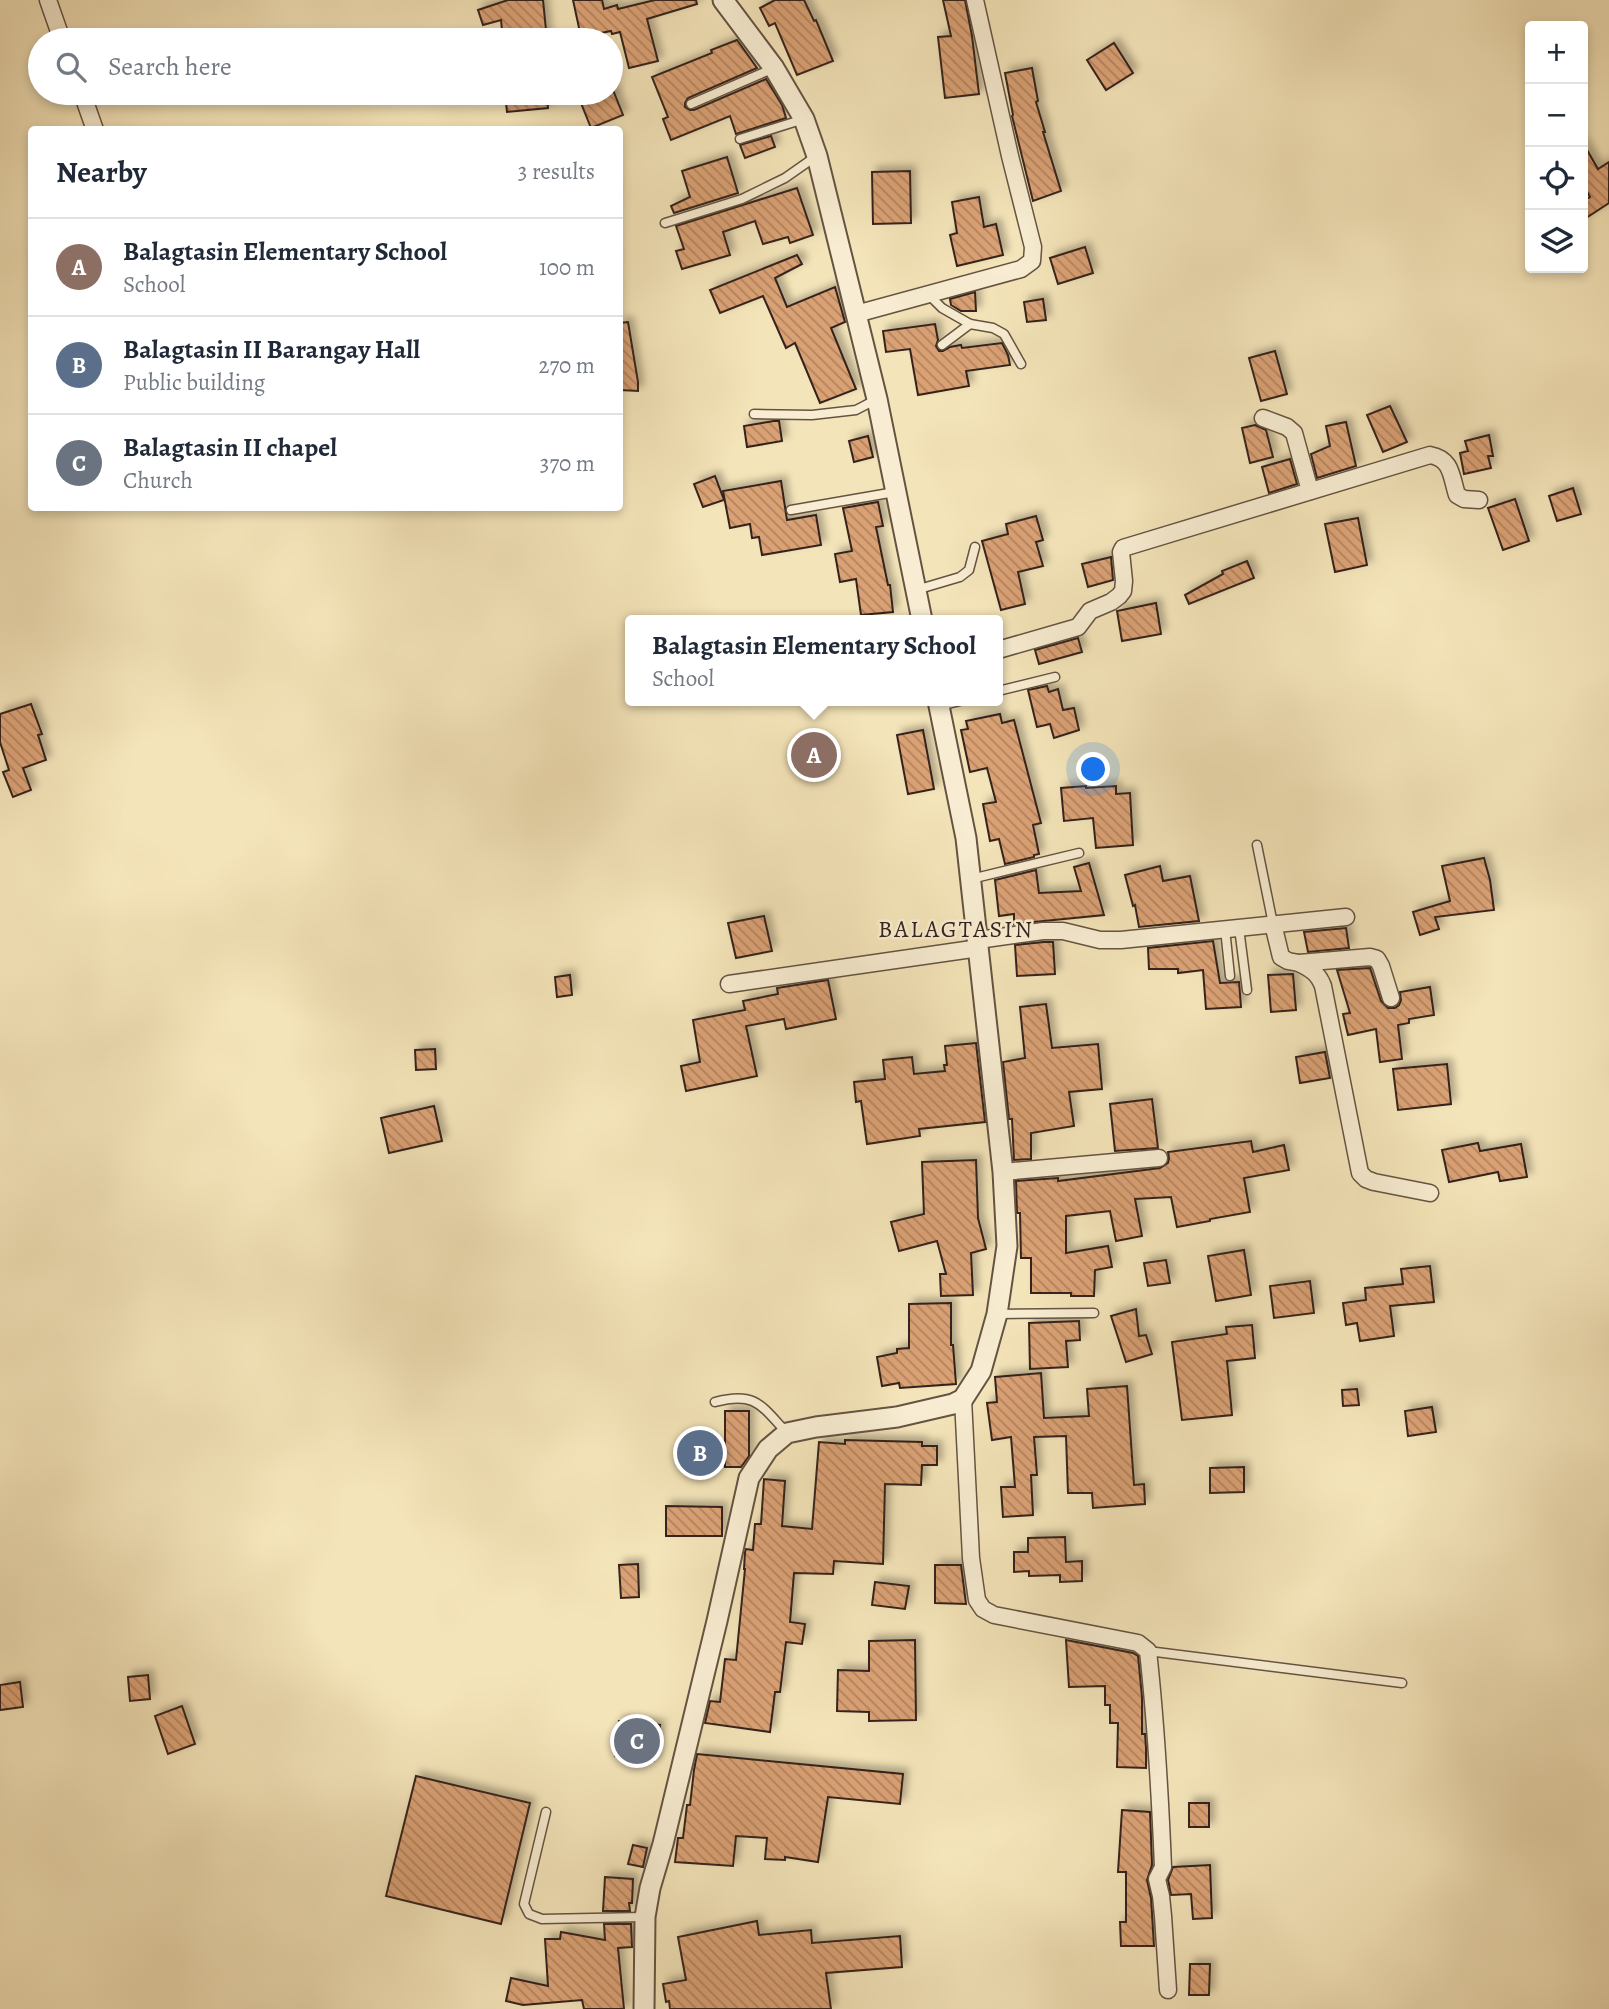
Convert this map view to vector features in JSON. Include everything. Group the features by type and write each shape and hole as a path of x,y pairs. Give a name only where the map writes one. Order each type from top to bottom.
{"street":[{"path":"48,0 58,28"},
{"path":"723,0 774,68 804,119 817,156 877,399 921,615"},
{"path":"856,314 1021,269 1031,261 1033,247 975,0"},
{"path":"86,105 94,126"},
{"path":"1263,418 1287,427 1294,433 1310,491"},
{"path":"1003,649 1078,627 1090,611 1119,596 1123,591 1124,581 1121,552 1123,548 1430,455 1446,461 1457,495 1464,499 1479,500"},
{"path":"644,2009 645,1917 650,1888 718,1620 749,1478 768,1449 787,1433 897,1417 953,1404 963,1399 981,1371 997,1314 1007,1246 1003,1172 966,838 938,706"},
{"path":"729,984 1043,931 1063,931 1100,940 1121,940 1346,916"},
{"path":"1273,924 1281,957 1288,961 1299,963 1370,957 1377,959 1391,998"},
{"path":"1299,963 1314,971 1323,986 1360,1173 1374,1182 1430,1193"},
{"path":"1003,1172 1159,1158"},
{"path":"963,1399 971,1558 977,1600 983,1609 993,1615 1138,1643 1148,1651 1155,1718 1163,1867 1157,1879 1163,1916 1168,1990"}],"lane":[{"path":"691,104 774,68"},
{"path":"740,139 804,119"},
{"path":"665,223 742,199 785,178 817,156"},
{"path":"929,295 942,308 970,324 993,328 1004,334 1021,364"},
{"path":"942,345 970,324"},
{"path":"754,414 812,415 856,410 877,399"},
{"path":"791,510 896,492"},
{"path":"916,590 960,577 969,570 975,547"},
{"path":"1003,690 1055,677"},
{"path":"1257,845 1273,924"},
{"path":"971,879 1079,853"},
{"path":"1230,976 1232,928"},
{"path":"1232,928 1247,990"},
{"path":"997,1314 1094,1314"},
{"path":"715,1402 734,1397 749,1399 765,1409 787,1433"},
{"path":"1148,1651 1402,1683"},
{"path":"546,1812 524,1904 529,1914 542,1919 645,1917"}],"building":[{"path":"508,0 543,0 546,28 502,28 501,20 483,25 478,10"},
{"path":"573,0 602,0 604,9 617,5 618,9 655,0 696,0 697,4 647,19 658,61 629,68 623,44 623,28 579,28"},
{"path":"775,0 804,0 814,21 816,20 833,61 797,75 775,23 769,26 760,8"},
{"path":"943,0 965,0 979,94 945,98 938,37 951,36"},
{"path":"737,40 757,68 688,98 685,107 694,110 766,79 782,105 786,118 736,134 730,116 671,140 663,119 668,117 652,77"},
{"path":"1114,43 1133,73 1106,90 1087,60"},
{"path":"1032,68 1043,132 1061,191 1033,201 1012,116 1005,73"},
{"path":"506,105 548,105 548,108 507,112"},
{"path":"582,105 619,105 623,115 590,126"},
{"path":"771,136 775,147 745,158 740,145"},
{"path":"1588,152 1598,169 1609,162 1609,203 1588,217"},
{"path":"727,157 738,193 674,213 671,206 690,197 682,171"},
{"path":"910,171 911,223 873,224 872,172"},
{"path":"797,188 813,235 790,243 788,237 763,244 755,221 723,232 730,255 682,269 676,251 684,249 676,226"},
{"path":"979,197 984,227 996,224 1003,255 957,266 950,235 957,233 952,202"},
{"path":"1085,247 1093,273 1058,284 1050,258"},
{"path":"797,255 802,264 775,278 787,307 835,287 845,322 831,328 856,389 820,403 795,343 786,348 763,296 720,313 710,290"},
{"path":"975,292 976,311 961,311 951,305 950,299"},
{"path":"1043,299 1046,320 1027,322 1024,302"},
{"path":"628,322 638,391 623,390 623,323"},
{"path":"935,324 938,340 936,346 939,351 961,345 962,348 1002,343 1010,365 966,371 969,386 918,395 910,349 886,352 883,331"},
{"path":"1275,351 1287,394 1261,401 1249,358"},
{"path":"1390,406 1407,442 1383,452 1367,415"},
{"path":"779,421 782,441 747,447 744,426"},
{"path":"1346,422 1356,466 1317,478 1311,454 1330,446 1326,426"},
{"path":"1255,425 1266,430 1273,457 1250,463 1242,428"},
{"path":"1489,435 1493,456 1488,456 1491,468 1464,474 1460,453 1468,451 1465,441"},
{"path":"868,436 873,457 854,462 849,441"},
{"path":"1290,459 1297,484 1269,493 1262,467"},
{"path":"715,476 724,500 703,507 694,484"},
{"path":"781,481 787,520 816,515 821,545 762,555 759,537 752,538 750,524 730,528 723,491"},
{"path":"1573,488 1581,514 1557,521 1549,496"},
{"path":"1515,499 1529,541 1503,550 1488,508"},
{"path":"878,502 883,526 876,527 890,585 893,612 861,615 856,579 840,582 835,554 852,551 843,508"},
{"path":"1036,516 1043,540 1036,542 1043,566 1018,572 1025,604 1001,610 982,541 1008,534 1006,524"},
{"path":"1358,518 1367,565 1335,572 1325,524"},
{"path":"1111,557 1113,580 1088,587 1082,564"},
{"path":"1247,561 1254,578 1189,604 1185,595 1223,574 1222,571"},
{"path":"1156,603 1161,634 1122,641 1117,611"},
{"path":"1078,638 1082,652 1039,664 1035,650"},
{"path":"1047,686 1049,692 1058,689 1063,710 1074,708 1079,730 1054,738 1050,724 1037,727 1028,690"},
{"path":"31,704 42,734 38,735 46,760 23,768 31,790 13,797 3,772 9,770 0,742 0,714"},
{"path":"1000,714 1002,723 1014,720 1041,823 1033,825 1039,854 1005,864 999,839 990,841 983,804 996,802 987,768 970,772 961,730 968,729 966,721"},
{"path":"923,730 934,789 908,794 897,735"},
{"path":"1116,786 1116,794 1130,793 1133,845 1096,848 1093,818 1064,821 1061,788"},
{"path":"1484,858 1494,910 1435,917 1439,929 1420,935 1413,912 1450,901 1442,866"},
{"path":"1089,863 1104,915 1014,924 1014,914 999,916 995,880 1036,870 1039,893 1081,891 1074,867"},
{"path":"1160,866 1163,881 1190,876 1199,921 1139,927 1125,875"},
{"path":"764,916 772,951 736,958 728,923"},
{"path":"1346,928 1349,948 1308,952 1304,932"},
{"path":"1213,941 1220,983 1239,982 1241,1007 1206,1009 1203,970 1178,973 1178,969 1149,969 1148,948"},
{"path":"1053,942 1055,974 1017,976 1015,945"},
{"path":"1370,968 1381,1001 1388,1008 1399,1005 1400,992 1430,987 1434,1015 1409,1019 1409,1023 1398,1025 1402,1059 1380,1062 1376,1029 1348,1035 1343,1014 1350,1013 1337,970"},
{"path":"1293,974 1296,1010 1271,1012 1268,975"},
{"path":"570,975 572,995 557,997 555,977"},
{"path":"828,980 836,1019 786,1029 784,1019 746,1026 757,1076 686,1091 681,1066 700,1062 693,1020 745,1010 743,1001 778,994 777,988"},
{"path":"1046,1004 1052,1048 1098,1044 1102,1089 1069,1092 1074,1126 1031,1133 1031,1159 1014,1160 1012,1119 1009,1119 1003,1062 1025,1058 1020,1007"},
{"path":"976,1043 985,1122 919,1129 920,1136 867,1144 861,1101 856,1102 854,1082 885,1079 883,1060 912,1057 914,1074 945,1071 945,1046"},
{"path":"435,1049 436,1069 416,1070 415,1050"},
{"path":"1325,1052 1330,1078 1300,1083 1296,1057"},
{"path":"1447,1064 1451,1104 1398,1110 1393,1069"},
{"path":"1152,1099 1158,1148 1115,1151 1110,1104"},
{"path":"434,1106 442,1141 389,1153 381,1118"},
{"path":"1251,1141 1253,1152 1284,1145 1289,1170 1244,1178 1250,1212 1177,1227 1171,1197 1135,1199 1142,1236 1116,1241 1110,1211 1066,1216 1066,1253 1108,1246 1112,1267 1095,1270 1094,1296 1031,1293 1031,1258 1021,1258 1016,1181 1058,1178 1058,1181 1160,1168 1168,1163 1168,1152"},
{"path":"1478,1143 1480,1151 1521,1144 1527,1177 1500,1181 1498,1172 1449,1182 1442,1150"},
{"path":"976,1160 978,1218 986,1249 971,1253 973,1295 941,1296 940,1274 946,1274 937,1241 899,1251 891,1222 924,1214 922,1162"},
{"path":"1244,1250 1251,1295 1216,1301 1208,1256"},
{"path":"1166,1260 1170,1283 1148,1286 1144,1263"},
{"path":"1430,1266 1434,1302 1390,1306 1394,1336 1360,1341 1357,1323 1346,1325 1343,1303 1366,1300 1365,1288 1403,1284 1401,1269"},
{"path":"1310,1281 1314,1313 1274,1318 1270,1286"},
{"path":"951,1303 951,1345 956,1384 900,1388 899,1383 882,1386 877,1357 897,1353 897,1349 909,1348 909,1304"},
{"path":"1136,1309 1139,1336 1146,1335 1152,1354 1126,1362 1111,1316"},
{"path":"1079,1321 1080,1340 1066,1341 1068,1367 1030,1369 1029,1323"},
{"path":"1252,1325 1255,1358 1227,1361 1232,1415 1182,1420 1172,1342 1227,1334 1226,1327"},
{"path":"1041,1373 1044,1418 1089,1416 1087,1389 1127,1386 1134,1485 1144,1484 1145,1504 1093,1508 1092,1493 1068,1493 1066,1436 1034,1437 1037,1475 1031,1475 1033,1515 1003,1517 1001,1487 1015,1487 1011,1437 992,1440 987,1403 997,1402 995,1377"},
{"path":"1357,1389 1359,1405 1343,1406 1342,1390"},
{"path":"1432,1407 1436,1432 1408,1436 1405,1411"},
{"path":"725,1411 749,1411 749,1456 741,1467 725,1467"},
{"path":"845,1440 922,1442 922,1446 937,1446 937,1465 922,1465 921,1485 885,1484 883,1564 834,1561 833,1574 794,1573 790,1622 805,1624 802,1644 786,1642 780,1692 775,1692 770,1732 705,1723 710,1701 720,1702 725,1659 736,1660 745,1552 746,1549 753,1550 755,1524 761,1524 764,1479 785,1481 782,1526 812,1529 819,1442 845,1444"},
{"path":"1244,1467 1244,1492 1210,1493 1210,1468"},
{"path":"666,1506 722,1507 722,1536 666,1536"},
{"path":"1065,1537 1066,1562 1082,1561 1082,1581 1060,1582 1060,1575 1029,1576 1029,1571 1014,1572 1014,1552 1028,1552 1028,1538"},
{"path":"638,1564 639,1597 621,1598 619,1565"},
{"path":"935,1565 961,1565 966,1604 935,1603"},
{"path":"875,1582 909,1586 905,1609 872,1605"},
{"path":"915,1640 916,1720 869,1721 869,1712 837,1711 838,1670 869,1671 869,1641"},
{"path":"1066,1640 1138,1656 1146,1768 1117,1767 1118,1723 1110,1723 1110,1705 1105,1705 1105,1686 1069,1687"},
{"path":"148,1675 150,1699 130,1701 128,1677"},
{"path":"20,1682 23,1707 0,1710 0,1685"},
{"path":"182,1706 195,1744 168,1754 155,1716"},
{"path":"619,1721 660,1725 654,1761 615,1756"},
{"path":"697,1754 903,1774 900,1804 828,1797 818,1862 785,1857 785,1860 765,1859 767,1838 736,1836 733,1866 675,1862 678,1838 683,1838 687,1805 690,1805"},
{"path":"416,1776 530,1803 501,1924 386,1896"},
{"path":"1189,1803 1209,1803 1209,1827 1189,1827"},
{"path":"1122,1810 1150,1812 1152,1865 1147,1880 1154,1946 1121,1946 1120,1922 1126,1922 1126,1872 1118,1872"},
{"path":"633,1845 647,1848 643,1867 628,1864"},
{"path":"1210,1865 1212,1918 1193,1919 1191,1894 1171,1895 1168,1880 1173,1867"},
{"path":"605,1877 633,1879 630,1911 603,1911"},
{"path":"757,1921 759,1935 811,1930 812,1943 900,1936 902,1967 826,1973 831,2009 670,2009 663,1984 686,1980 678,1937"},
{"path":"604,1924 631,1924 632,1947 618,1948 624,2009 584,2009 582,2000 523,2005 506,2001 511,1978 548,1986 545,1939 560,1939 561,1932 605,1940"},
{"path":"1190,1964 1210,1964 1209,1995 1189,1995"}],"place":[{"name":"Balagtasin Elementary School","path":"814,755"},
{"name":"Balagtasin II Barangay Hall","path":"700,1453"},
{"name":"Balagtasin II chapel","path":"637,1741"}],"district":[{"name":"BALAGTASIN","path":"956,929"}]}
